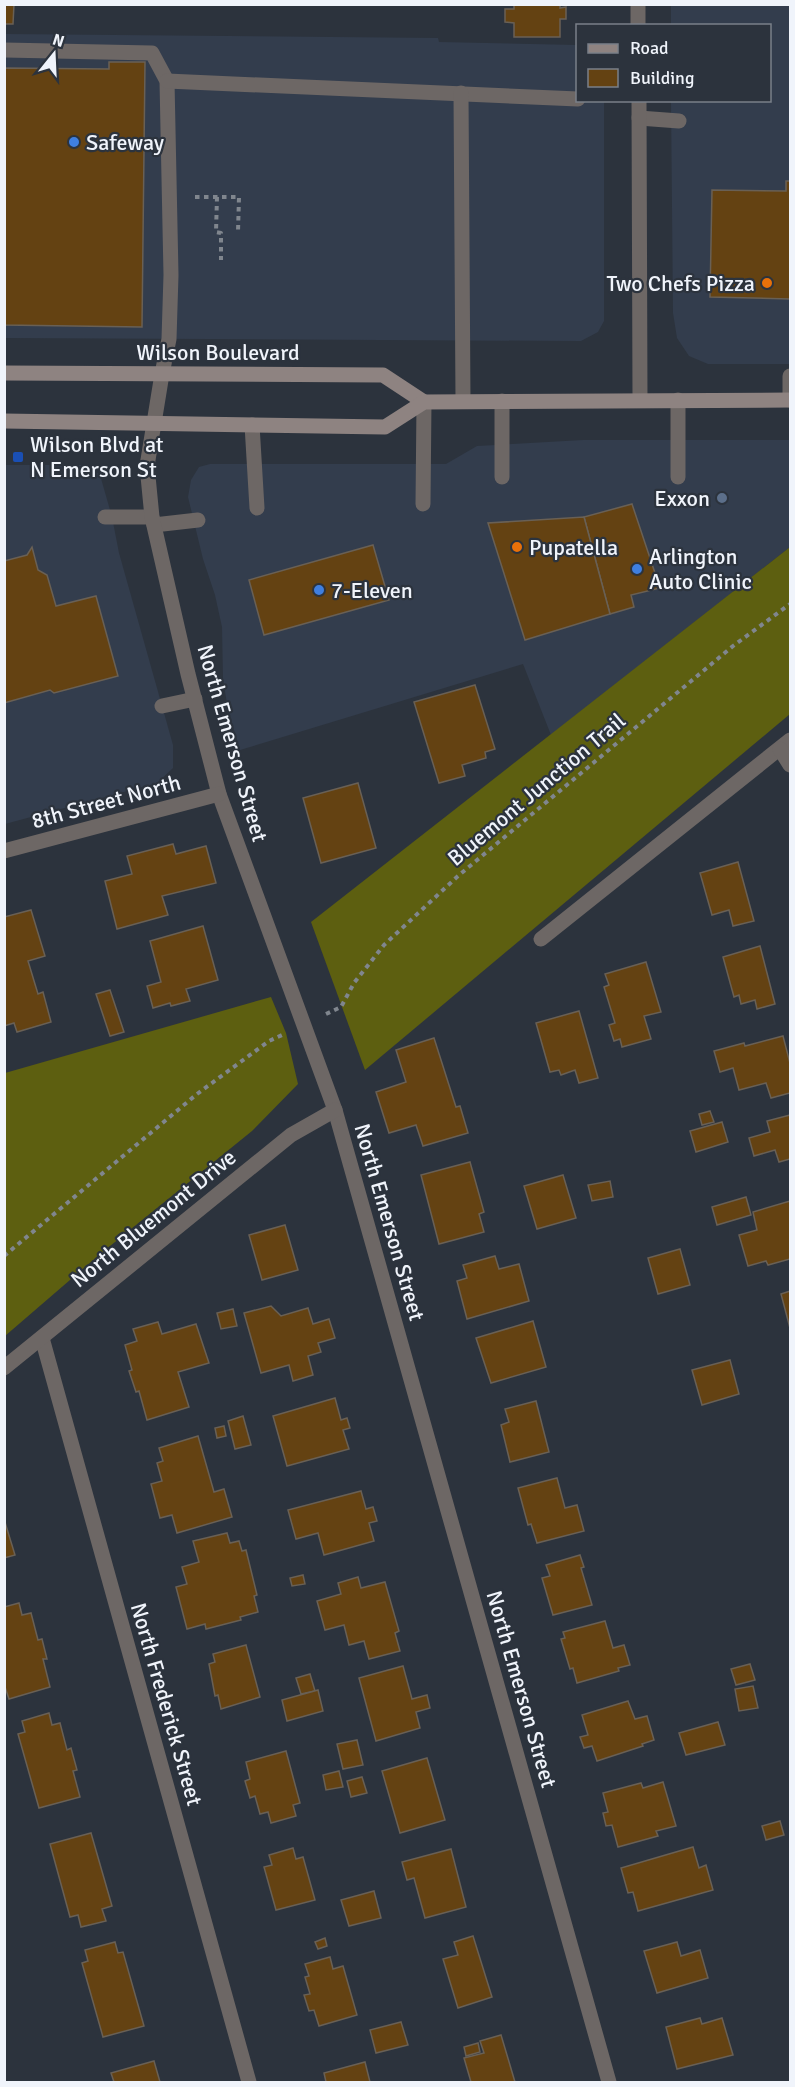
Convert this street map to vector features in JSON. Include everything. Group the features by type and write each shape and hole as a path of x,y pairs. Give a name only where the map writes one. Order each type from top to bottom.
{"main road":[{"name":"Wilson Boulevard","path":"4,373 383,375 424,402"},
{"path":"4,422 385,427 424,402 790,400"}],"street":[{"path":"638,4 638,24"},
{"path":"4,50 152,52 167,81 576,99"},
{"name":"North Emerson Street","path":"167,81 171,275 169,339 147,466 153,521 219,794 335,1110 609,2082"},
{"path":"461,93 463,401"},
{"path":"639,102 640,400"},
{"path":"639,118 679,121"},
{"path":"790,376 790,400"},
{"path":"678,400 678,477"},
{"path":"502,401 502,477"},
{"path":"423,504 424,402"},
{"path":"252,425 256,508"},
{"path":"105,517 153,521 198,520"},
{"path":"162,706 195,699"},
{"path":"541,939 785,745 790,765"},
{"name":"8th Street North","path":"4,852 219,794"},
{"name":"North Bluemont Drive","path":"4,1368 291,1135 335,1110"},
{"name":"North Frederick Street","path":"42,1338 249,2082"}],"path":[{"path":"170,206 193,197 239,197 238,232"},
{"path":"217,197 216,232 221,233 221,260"},
{"name":"Bluemont Junction Trail","path":"322,1016 341,1007 354,982 384,945 458,876 733,646 790,604"},
{"path":"4,1256 197,1094 269,1041 286,1033"}],"shaded area":[{"path":"671,5 790,5 790,364 708,364 689,356 677,338 673,313 671,102 771,102 771,24 671,24"},
{"path":"5,34 438,38 439,42 576,45 576,102 604,102 604,321 598,332 581,341 5,338"},
{"path":"583,440 790,440 790,547 551,735 523,664 240,750 228,710 223,679 222,627 188,497 191,480 199,467 210,464 446,464 477,446"},
{"path":"5,465 88,465 100,475 119,553 173,745 173,768 157,783 5,824"},
{"path":"790,547 790,714 365,1070 311,922"},
{"path":"271,997 286,1033 298,1084 252,1131 99,1255 5,1336 5,1073"}],"building":[{"path":"4,4 14,4 13,24 4,24"},
{"path":"514,4 560,4 560,8 566,7 566,19 560,19 560,37 514,37 514,23 505,22 505,9 514,9"},
{"name":"Safeway","path":"109,62 145,62 142,327 4,325 4,68 109,69"},
{"path":"786,181 790,181 790,299 710,297 712,190 786,191"},
{"path":"632,504 660,588 631,595 634,607 610,614 584,517"},
{"path":"584,517 610,614 525,640 488,523"},
{"name":"7-Eleven","path":"373,545 389,600 264,635 249,580"},
{"path":"32,547 38,570 47,575 56,606 96,596 118,676 54,693 50,690 4,703 4,561 27,555"},
{"path":"475,685 495,749 485,752 486,758 462,765 465,776 439,783 414,702"},
{"path":"358,783 376,848 321,863 303,798"},
{"path":"173,844 176,854 206,846 216,883 162,896 168,915 117,929 105,881 132,874 127,856"},
{"path":"738,862 754,921 733,926 729,910 712,915 700,873"},
{"path":"31,910 45,956 28,961 38,994 43,992 51,1022 17,1032 14,1023 4,1026 4,917"},
{"path":"203,926 218,980 186,989 190,1001 153,1008 147,986 161,982 150,941"},
{"path":"760,946 775,1004 757,1009 755,1000 741,1004 739,995 734,997 723,957"},
{"path":"646,962 661,1012 644,1016 651,1039 622,1047 620,1039 614,1041 609,1025 615,1023 604,987 609,985 605,974"},
{"path":"110,990 124,1032 110,1036 96,994"},
{"path":"579,1011 598,1078 579,1083 575,1070 561,1075 559,1070 550,1072 536,1023"},
{"path":"783,1036 790,1063 790,1093 771,1098 766,1083 739,1090 733,1068 720,1072 714,1051"},
{"path":"434,1038 456,1107 460,1106 468,1133 423,1146 416,1125 389,1133 376,1092 406,1082 396,1050"},
{"path":"710,1111 714,1122 702,1125 699,1114"},
{"path":"790,1115 790,1159 779,1162 775,1150 754,1156 749,1138 770,1132 767,1121"},
{"path":"722,1122 728,1142 696,1152 690,1131"},
{"path":"470,1162 484,1212 479,1214 484,1232 439,1244 421,1175"},
{"path":"563,1175 576,1218 537,1229 524,1186"},
{"path":"610,1181 613,1197 592,1201 588,1185"},
{"path":"746,1197 751,1215 717,1225 712,1207"},
{"path":"790,1201 790,1259 768,1265 766,1261 748,1266 739,1235 757,1230 753,1212"},
{"path":"285,1225 298,1270 262,1280 249,1235"},
{"path":"680,1249 690,1285 658,1294 648,1258"},
{"path":"495,1256 499,1269 519,1264 529,1301 467,1319 457,1281 467,1278 463,1265"},
{"path":"790,1291 790,1328 781,1294"},
{"path":"271,1306 281,1316 308,1308 313,1324 329,1319 335,1338 318,1343 321,1352 308,1356 313,1375 293,1381 289,1365 261,1373 244,1313"},
{"path":"233,1309 237,1326 221,1329 217,1313"},
{"path":"533,1321 546,1367 491,1383 476,1338"},
{"path":"158,1322 162,1334 196,1324 209,1363 178,1372 189,1407 147,1420 139,1391 136,1392 129,1371 132,1370 125,1345 137,1341 133,1329"},
{"path":"730,1360 739,1394 702,1405 692,1370"},
{"path":"335,1398 341,1420 347,1418 350,1428 343,1430 349,1449 287,1466 273,1416"},
{"path":"536,1401 549,1452 510,1462 501,1425 509,1422 505,1409"},
{"path":"243,1416 251,1445 235,1449 228,1421"},
{"path":"224,1426 226,1436 217,1438 215,1428"},
{"path":"198,1436 214,1492 224,1489 232,1517 177,1533 172,1515 160,1518 151,1484 162,1481 157,1463 163,1461 159,1448"},
{"path":"557,1478 565,1508 577,1505 584,1531 537,1543 531,1524 528,1525 518,1488"},
{"path":"361,1491 366,1509 373,1507 377,1521 369,1523 374,1541 324,1555 318,1533 296,1539 288,1510"},
{"path":"4,1519 15,1555 4,1558"},
{"path":"227,1533 230,1543 239,1541 242,1551 246,1550 257,1595 254,1596 258,1612 240,1617 241,1620 206,1629 205,1624 187,1629 176,1587 187,1584 182,1567 199,1562 193,1541"},
{"path":"580,1555 584,1567 581,1568 592,1605 553,1615 542,1578 550,1576 546,1565"},
{"path":"303,1575 305,1584 292,1586 290,1578"},
{"path":"358,1577 361,1588 385,1582 399,1631 395,1633 400,1651 369,1659 364,1641 349,1645 344,1625 325,1630 317,1601 341,1594 338,1583"},
{"path":"19,1603 22,1615 31,1613 38,1640 42,1639 47,1659 43,1659 50,1687 9,1699 4,1684 4,1607"},
{"path":"605,1621 613,1648 624,1645 630,1665 618,1668 619,1671 577,1683 561,1639 565,1638 563,1632"},
{"path":"246,1645 260,1697 221,1709 218,1695 215,1696 209,1664 215,1662 213,1654"},
{"path":"750,1664 755,1680 736,1685 731,1669"},
{"path":"403,1666 412,1699 427,1695 430,1708 416,1712 420,1728 376,1741 359,1678"},
{"path":"310,1674 315,1691 301,1694 296,1678"},
{"path":"753,1686 758,1708 739,1711 735,1689"},
{"path":"318,1690 323,1711 287,1721 282,1700"},
{"path":"628,1701 635,1719 647,1716 654,1740 642,1744 643,1746 597,1761 592,1746 584,1748 580,1737 588,1735 582,1715"},
{"path":"49,1713 52,1725 60,1723 67,1750 71,1748 77,1770 73,1771 80,1797 39,1808 18,1734 25,1732 22,1721"},
{"path":"718,1722 725,1745 686,1755 679,1733"},
{"path":"357,1740 363,1765 343,1769 337,1744"},
{"path":"286,1751 300,1803 293,1805 296,1816 271,1823 268,1812 260,1814 255,1796 250,1798 245,1781 250,1779 246,1762"},
{"path":"427,1758 445,1820 400,1833 382,1771"},
{"path":"339,1771 343,1787 326,1790 323,1775"},
{"path":"362,1777 367,1793 351,1797 347,1781"},
{"path":"663,1782 676,1826 656,1831 658,1836 618,1847 612,1825 606,1826 603,1813 608,1812 603,1793 641,1783 643,1788"},
{"path":"780,1821 784,1835 766,1840 762,1826"},
{"path":"91,1833 112,1906 102,1909 106,1921 81,1927 78,1915 70,1917 50,1844"},
{"path":"693,1847 699,1868 706,1865 713,1890 638,1911 633,1892 628,1893 621,1868"},
{"path":"293,1848 296,1859 303,1857 315,1900 276,1910 264,1867 272,1865 269,1855"},
{"path":"451,1849 466,1907 425,1918 414,1878 407,1880 402,1862"},
{"path":"374,1891 381,1918 349,1926 341,1900"},
{"path":"473,1936 492,1997 458,2008 443,1959 458,1955 454,1942"},
{"path":"325,1938 327,1946 318,1949 315,1942"},
{"path":"115,1942 118,1953 123,1952 144,2026 103,2037 82,1963 88,1961 85,1950"},
{"path":"677,1942 681,1956 700,1950 708,1978 657,1993 644,1951"},
{"path":"330,1957 333,1969 343,1966 357,2015 319,2026 314,2010 309,2011 304,1995 310,1994 305,1977 309,1976 305,1964"},
{"path":"700,2018 702,2024 722,2018 733,2055 677,2069 666,2027"},
{"path":"401,2022 408,2045 376,2053 370,2030"},
{"path":"501,2035 515,2082 471,2082 464,2058 484,2053 480,2041"},
{"path":"478,2043 480,2052 466,2056 464,2047"},
{"path":"154,2061 160,2082 114,2082 111,2073"},
{"path":"365,2062 370,2082 326,2082 324,2073"}],"place":[{"name":"Safeway","path":"74,142"},
{"name":"Two Chefs Pizza","path":"767,283"},
{"name":"Wilson Blvd at N Emerson St","path":"18,457"},
{"name":"Exxon","path":"722,498"},
{"name":"Pupatella","path":"517,547"},
{"name":"Arlington Auto Clinic","path":"637,569"},
{"name":"7-Eleven","path":"319,590"}]}
